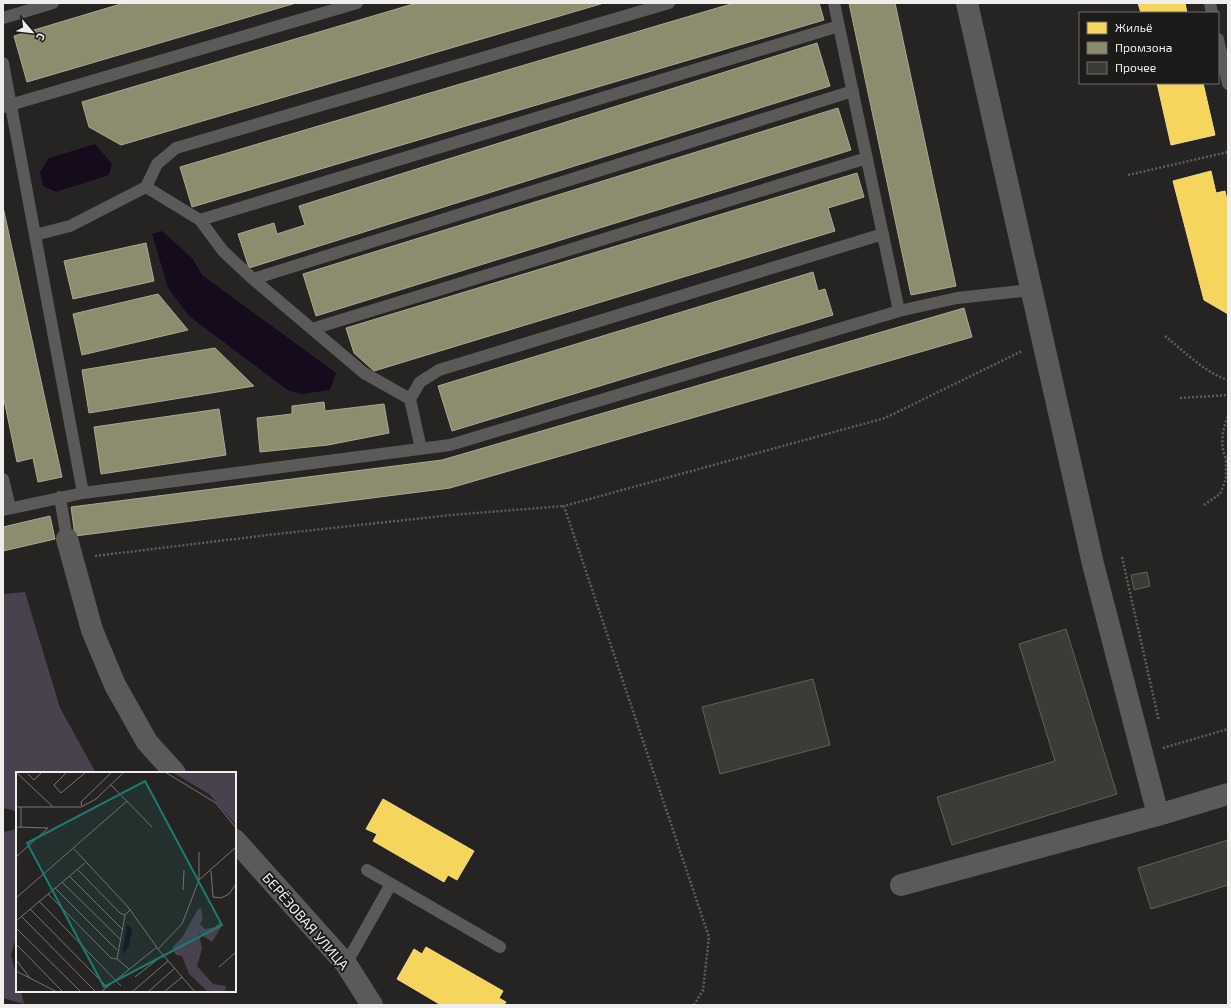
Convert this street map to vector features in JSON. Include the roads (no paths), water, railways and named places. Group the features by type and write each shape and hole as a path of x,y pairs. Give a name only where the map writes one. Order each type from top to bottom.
{"street":[{"path":"967,3 1092,564 1158,815"},
{"path":"69,549 92,630 115,685 147,742 174,772"},
{"path":"901,885 1158,815 1228,794"},
{"name":"БЕРЁЗОВАЯ УЛИЦА","path":"236,841 346,964 372,1005"}],"lane":[{"path":"3,18 53,3"},
{"path":"7,106 357,3"},
{"path":"35,235 70,226 146,188 157,164 176,148 669,3"},
{"path":"834,3 900,312"},
{"path":"200,220 839,26"},
{"path":"1219,44 1228,84"},
{"path":"3,63 7,106 35,235 83,493"},
{"path":"252,279 853,91"},
{"path":"312,329 867,158"},
{"path":"146,188 200,220 223,251 252,279 364,373 410,399"},
{"path":"421,448 410,399 420,382 439,370 883,234"},
{"path":"3,479 6,509 83,493 450,445 900,312 957,298 1031,290"},
{"path":"60,497 69,549"},
{"path":"367,870 500,947"},
{"path":"346,964 391,884"}]}
